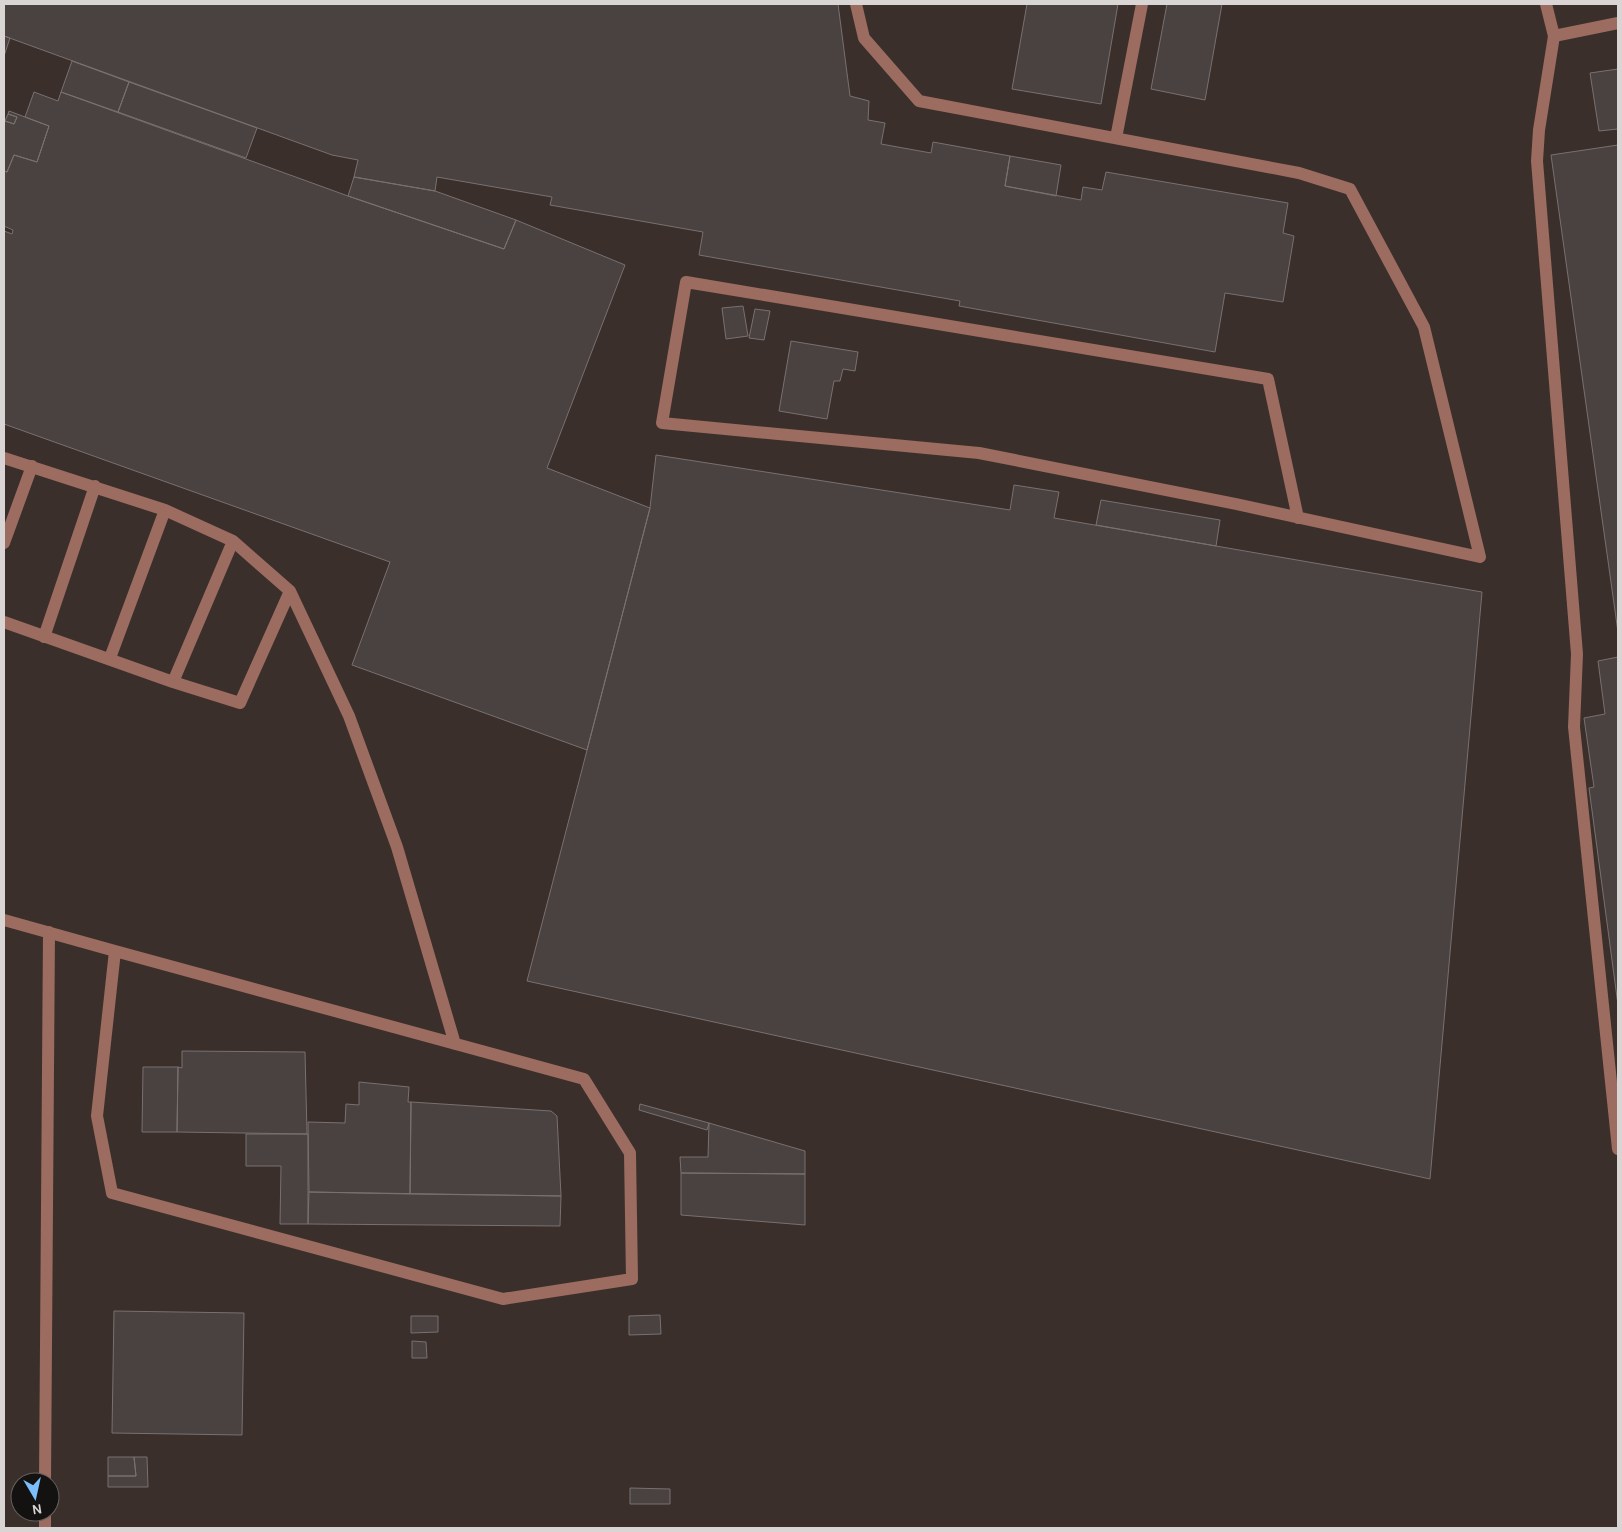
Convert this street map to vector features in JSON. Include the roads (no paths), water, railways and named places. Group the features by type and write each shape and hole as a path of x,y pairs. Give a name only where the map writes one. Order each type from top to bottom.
{"street":[{"path":"856,4 864,38 920,101 1299,173 1350,189 1424,326 1480,558 1298,518 979,453 662,424 686,282 1268,379 1298,518"},
{"path":"1116,138 1142,4"},
{"path":"1546,4 1554,36 1539,130 1537,161 1577,654 1574,727 1618,1149"},
{"path":"1554,36 1618,23"},
{"path":"4,458 166,510 233,541 290,591 352,726 396,847 455,1044"},
{"path":"4,543 32,466"},
{"path":"44,637 94,486"},
{"path":"110,658 166,510"},
{"path":"173,682 233,541"},
{"path":"4,622 110,658 173,682 240,703 290,591"},
{"path":"4,920 115,950 584,1080 630,1153 632,1279 503,1299 112,1193 97,1116 115,950"},
{"path":"45,1472 49,932"}]}
